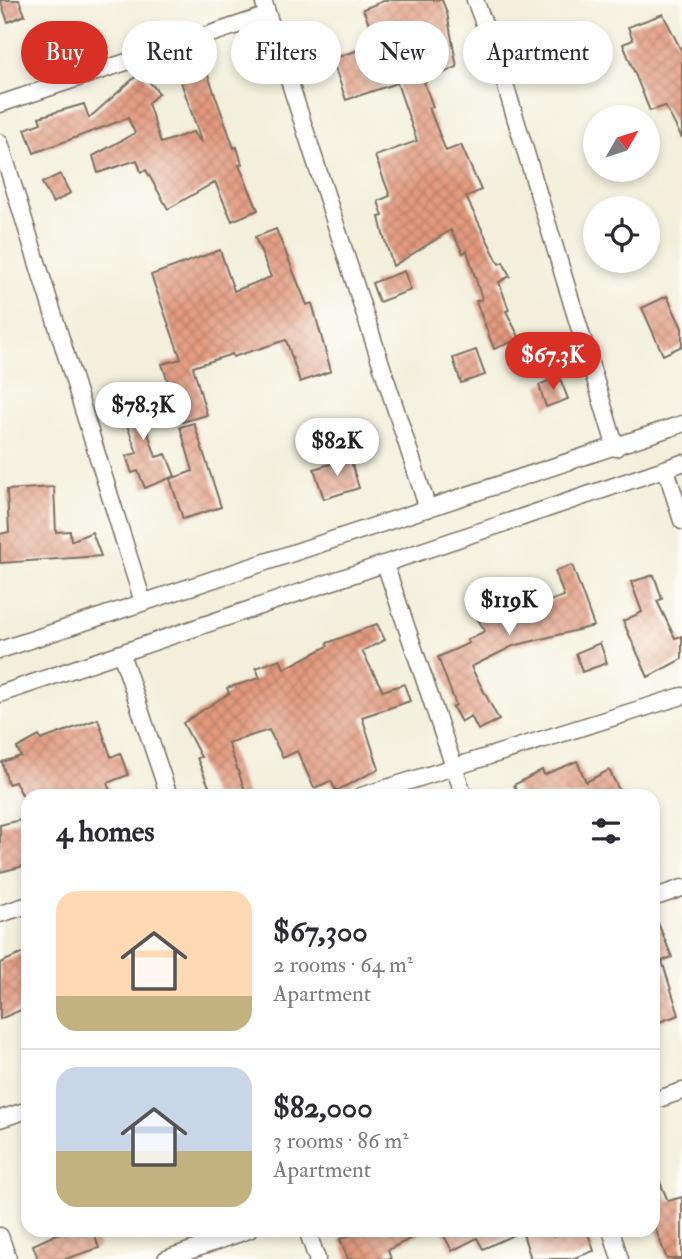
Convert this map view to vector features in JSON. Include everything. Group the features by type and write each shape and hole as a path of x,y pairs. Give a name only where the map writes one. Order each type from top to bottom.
{"street":[{"path":"475,0 498,61 615,448"},
{"path":"0,104 265,8 428,509"},
{"path":"0,143 143,602"},
{"path":"0,650 682,424"},
{"path":"0,694 682,463"},
{"path":"666,468 682,521"},
{"path":"385,564 462,789"},
{"path":"121,653 167,789"},
{"path":"383,789 682,696"},
{"path":"660,896 682,888"},
{"path":"0,914 21,907"},
{"path":"660,1099 682,1091"},
{"path":"0,1119 21,1112"},
{"path":"0,1236 8,1259"},
{"path":"166,1259 229,1237"},
{"path":"309,1237 317,1259"},
{"path":"613,1237 620,1259"}],"building":[{"path":"0,0 19,0 25,15 8,22"},
{"path":"386,0 442,0 448,21 368,21 363,9"},
{"path":"663,14 682,52 682,138 665,106 648,105 623,44 633,40 628,27"},
{"path":"449,24 457,67 449,71"},
{"path":"355,51 355,84 394,84 346,100 341,84 341,56"},
{"path":"127,84 151,84 159,93 148,103 161,143 193,132 202,143 182,84 211,84 234,148 237,147 242,164 239,165 258,210 232,221 215,182 168,209 146,170 141,172 137,160 98,173 93,156 135,133 128,118 34,153 25,129 41,123 39,117 84,104 89,118"},
{"path":"397,84 425,84 433,107 429,108 446,151 461,145 481,190 466,197 499,264 503,262 510,276 499,282 509,310 506,311 520,339 494,349 476,301 482,299 467,251 463,253 451,230 393,266 379,217 383,216 378,201 390,196 375,156 417,141"},
{"path":"60,174 70,193 53,203 42,183"},
{"path":"276,229 307,305 312,303 331,371 300,382 286,340 193,367 207,415 182,422 162,364 181,359 151,275 220,250 234,291 271,277 255,237"},
{"path":"404,271 411,290 379,302 372,283"},
{"path":"667,296 682,328 682,346 663,355 642,308"},
{"path":"543,335 550,354 526,362 519,344"},
{"path":"476,350 485,375 461,383 453,358"},
{"path":"559,376 568,399 546,407 539,385"},
{"path":"138,388 150,416 143,418 156,457 166,454 175,476 145,488 138,471 132,473 126,456 137,453 117,397"},
{"path":"194,423 221,507 183,519 170,479 193,471 180,427"},
{"path":"350,458 359,488 324,499 314,469"},
{"path":"54,487 56,532 70,531 71,541 92,532 101,556 0,563 0,534 9,532 7,490"},
{"path":"572,565 594,626 513,646 471,667 499,720 478,730 471,716 461,722 453,707 456,705 438,657 469,643 467,640 485,631 466,600 482,591 519,581 529,608 564,596 555,571"},
{"path":"654,575 662,599 657,601 675,638 682,636 682,659 648,677 623,621 642,612 631,582"},
{"path":"377,624 385,640 362,651 383,691 404,684 410,701 362,717 379,769 340,789 335,789 331,781 314,788 297,751 283,758 269,730 228,743 244,789 210,789 197,758 201,757 183,723 229,693 227,688 260,678 256,668 280,659 284,669 328,646 327,643"},
{"path":"600,643 607,663 582,672 576,653"},
{"path":"98,719 111,757 120,753 128,775 107,783 109,789 21,789 21,792 15,782 8,784 2,762 21,756 17,748 39,736 41,740"},
{"path":"577,761 586,782 609,770 618,789 516,789 514,785 542,770 544,775"},
{"path":"21,820 21,867 0,872 0,825"},
{"path":"660,928 672,957 662,961 679,1015 660,1022"},
{"path":"21,954 21,1010 0,1019 0,963"},
{"path":"660,1182 668,1201 682,1197 682,1259 667,1259 659,1237"},
{"path":"51,1237 95,1237 99,1248 65,1259 38,1259 33,1245"},
{"path":"413,1237 388,1250 391,1259 348,1259 340,1239"},
{"path":"445,1237 509,1237 483,1249 477,1238 452,1251"},
{"path":"524,1237 589,1237 594,1251 571,1259 531,1259"}]}
